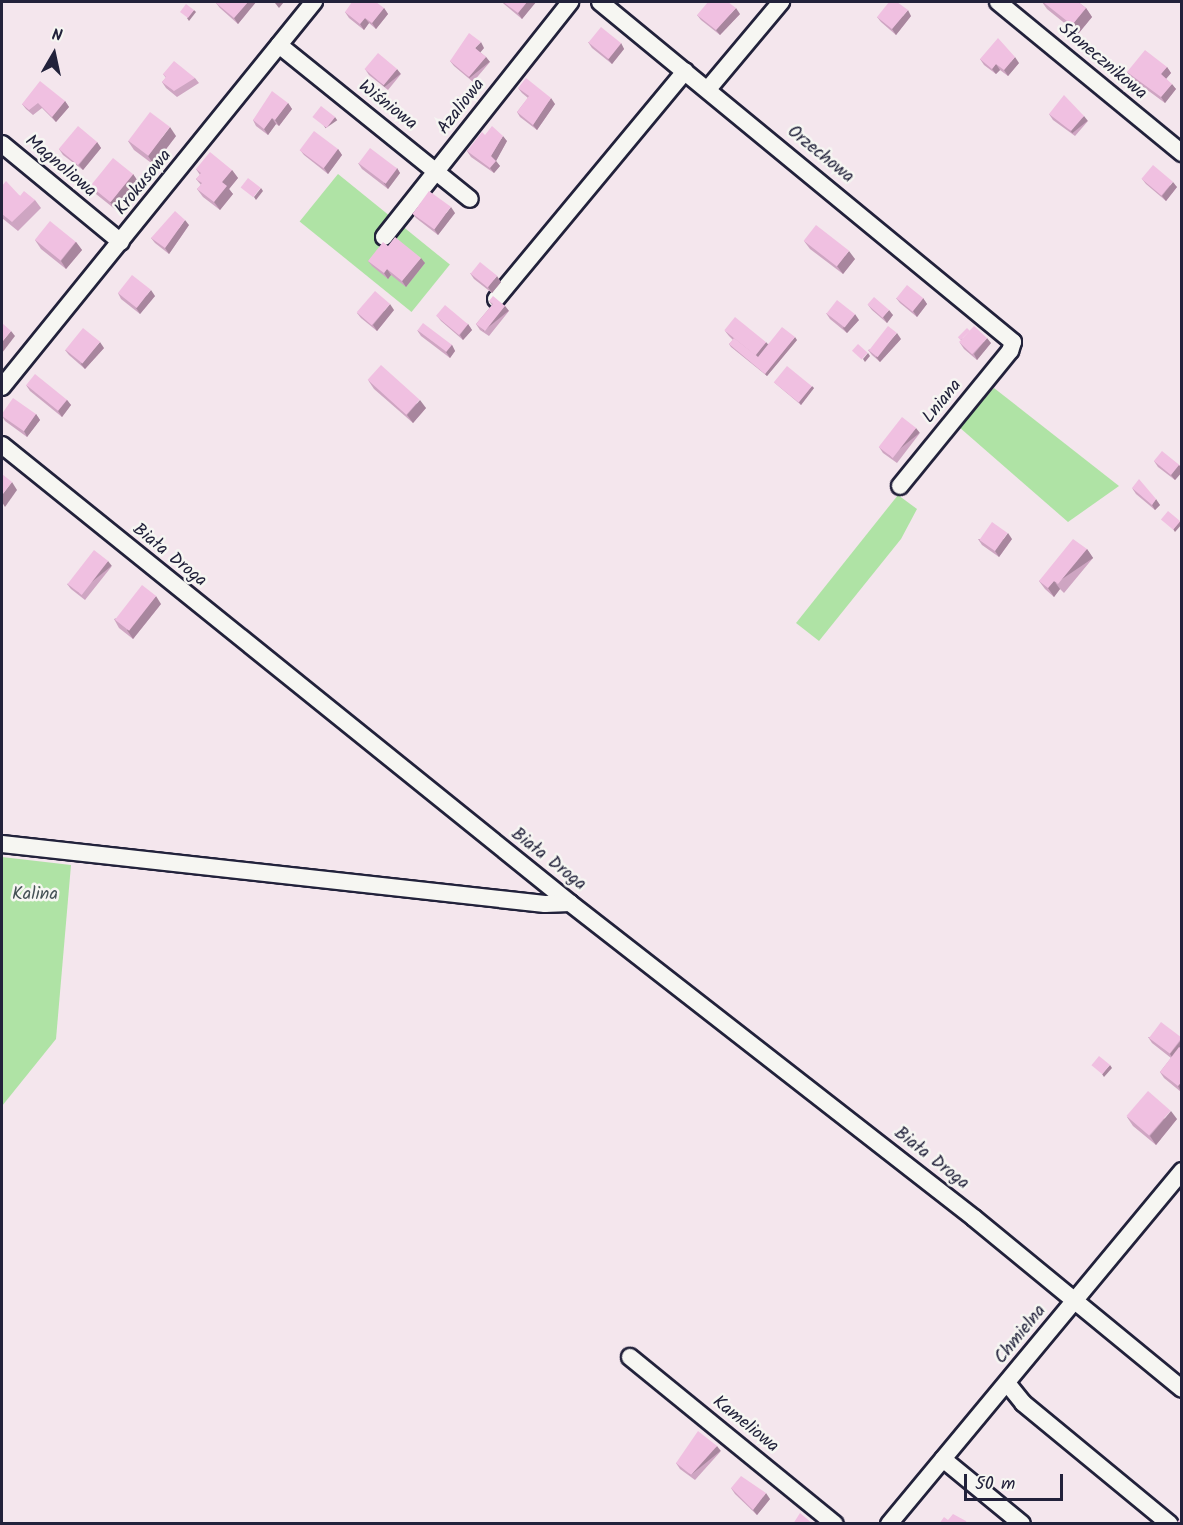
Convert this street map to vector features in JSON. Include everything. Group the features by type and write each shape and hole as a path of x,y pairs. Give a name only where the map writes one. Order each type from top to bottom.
{"street":[{"name":"Krokusowa","path":"2,387 314,2"},
{"name":"Azaliowa","path":"384,237 570,2"},
{"name":"Orzechowa","path":"600,2 1013,342"},
{"path":"708,89 782,2"},
{"name":"Słonecznikowa","path":"998,2 1182,153"},
{"name":"Wiśniowa","path":"279,45 437,170 470,199"},
{"path":"496,298 685,71"},
{"name":"Magnoliowa","path":"2,144 121,242"},
{"name":"Lniana","path":"900,486 1010,351 1013,342"},
{"name":"Biała Droga","path":"2,445 570,903 974,1218 1182,1389"},
{"path":"2,844 544,904 570,903"},
{"name":"Chmielna","path":"889,1524 1182,1171"},
{"name":"Kameliowa","path":"630,1357 835,1524"},
{"path":"1007,1383 1023,1403 1170,1524"},
{"path":"943,1459 1022,1524"}],"green space":[{"path":"338,174 450,265 412,312 300,221"},
{"path":"994,388 1119,486 1068,522 959,427"},
{"path":"898,495 917,509 901,539 819,641 796,623"},
{"name":"Kalina","path":"2,857 71,865 56,1039 2,1106"}],"building":[{"path":"217,2 248,2 234,18"},
{"path":"352,2 376,2 384,8 372,23 365,18 360,24 345,12"},
{"path":"503,2 527,2 518,13"},
{"path":"708,2 728,2 736,8 716,30 697,15"},
{"path":"889,2 897,2 908,10 892,29 877,17"},
{"path":"1043,2 1078,2 1086,8 1072,25"},
{"path":"186,4 194,10 188,18 180,12"},
{"path":"601,27 621,43 609,59 588,43"},
{"path":"469,33 481,42 475,48 486,57 469,77 450,61"},
{"path":"998,38 1015,57 1004,70 996,64 992,69 980,59"},
{"path":"1145,50 1167,67 1161,74 1172,84 1161,97 1127,72"},
{"path":"378,53 397,69 384,85 365,69"},
{"path":"174,61 195,78 174,91 162,82 166,77 163,74"},
{"path":"526,78 551,98 533,125 517,112 529,96 518,88"},
{"path":"40,81 65,101 52,117 38,103 29,110 22,104"},
{"path":"272,91 288,103 275,120 272,118 264,129 253,120"},
{"path":"1064,95 1084,116 1071,131 1049,114"},
{"path":"321,106 335,117 327,128 312,117"},
{"path":"150,112 170,127 148,156 128,141"},
{"path":"78,126 97,142 78,165 59,149"},
{"path":"492,126 503,136 491,156 496,161 490,168 467,151 482,132 485,135"},
{"path":"314,131 338,149 324,168 300,150"},
{"path":"370,148 397,168 386,184 359,163"},
{"path":"210,152 232,170 222,182 227,186 214,202 197,189 202,183 196,179 201,173 196,169"},
{"path":"113,158 133,174 111,202 90,186"},
{"path":"1153,165 1173,182 1161,196 1141,179"},
{"path":"248,178 261,188 253,197 241,187"},
{"path":"6,181 20,196 24,191 35,200 12,222 2,214 2,186"},
{"path":"429,191 451,207 434,230 413,214"},
{"path":"175,211 185,220 165,248 151,238"},
{"path":"50,221 76,242 61,260 35,240"},
{"path":"816,225 849,251 837,267 804,241"},
{"path":"395,237 421,258 402,281 387,269 384,273 368,261 383,242 388,246"},
{"path":"480,262 497,276 488,288 471,274"},
{"path":"132,275 151,290 137,308 118,293"},
{"path":"907,285 923,298 913,311 896,298"},
{"path":"375,291 390,304 372,325 357,312"},
{"path":"493,296 505,306 485,331 476,324 493,304 489,301"},
{"path":"874,297 889,310 883,318 867,305"},
{"path":"837,300 855,314 845,328 827,313"},
{"path":"445,305 468,324 459,335 436,316"},
{"path":"735,317 766,342 755,355 724,330"},
{"path":"2,323 11,331 2,342"},
{"path":"423,323 452,345 446,352 418,330"},
{"path":"888,326 897,333 878,357 869,350"},
{"path":"974,326 987,338 972,354 959,342"},
{"path":"782,327 795,337 765,374 729,344 734,338 758,357"},
{"path":"83,328 100,342 82,364 65,350"},
{"path":"967,328 970,331 961,340 958,337"},
{"path":"858,344 868,353 862,359 852,351"},
{"path":"381,365 420,400 406,415 368,380"},
{"path":"787,366 812,386 799,402 774,382"},
{"path":"35,374 67,400 58,411 26,385"},
{"path":"13,398 36,414 24,431 2,416"},
{"path":"902,417 916,428 893,458 879,447"},
{"path":"1162,451 1179,465 1171,475 1154,461"},
{"path":"2,474 12,482 2,495"},
{"path":"1139,479 1156,499 1152,505 1132,488"},
{"path":"1168,511 1180,521 1173,530 1161,519"},
{"path":"992,522 1008,533 995,551 979,540"},
{"path":"1073,539 1087,549 1058,584 1054,581 1048,588 1039,581"},
{"path":"94,550 108,561 82,595 68,584"},
{"path":"142,585 156,596 129,631 115,620"},
{"path":"1161,1022 1182,1038 1170,1054 1149,1038"},
{"path":"1179,1047 1182,1049 1182,1081 1178,1086 1160,1072"},
{"path":"1099,1056 1110,1065 1102,1074 1091,1065"},
{"path":"1148,1091 1171,1111 1149,1136 1126,1116"},
{"path":"698,1431 717,1446 691,1475 676,1463"},
{"path":"741,1476 766,1493 753,1510 731,1488"},
{"path":"800,1513 813,1524 793,1524"},
{"path":"953,1514 966,1521 967,1524 939,1524 944,1517 948,1520"}]}
